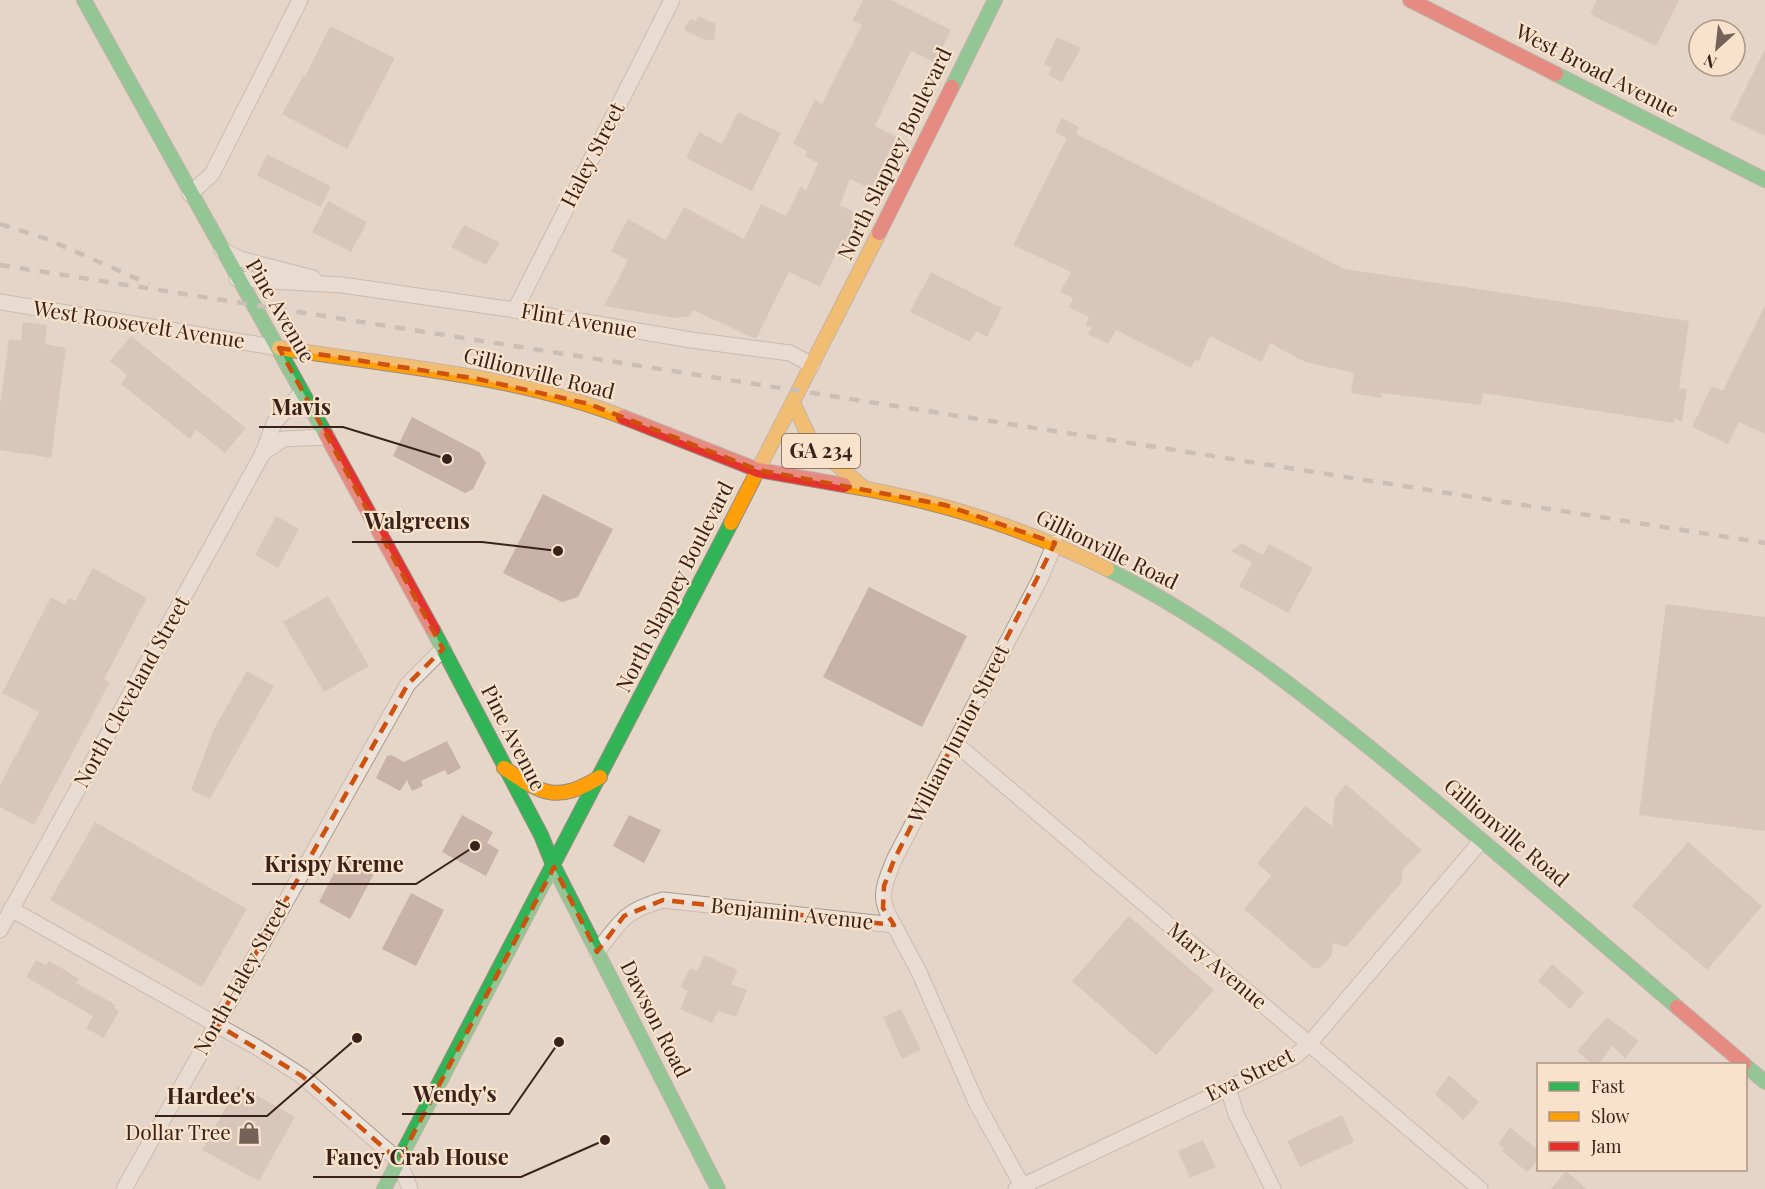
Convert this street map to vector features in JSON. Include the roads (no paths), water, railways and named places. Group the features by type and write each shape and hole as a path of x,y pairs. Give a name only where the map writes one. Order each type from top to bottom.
{"main road":[{"name":"Pine Avenue","path":"84,0 237,279 279,348 443,649 541,836 554,867"},
{"name":"North Slappey Boulevard","path":"384,1189 554,867 793,403 995,0"},
{"name":"West Broad Avenue","path":"1410,0 1765,180"},
{"name":"Gillionville Road","path":"279,348 478,379 589,404 758,470 864,488 953,508 1054,543 1149,590 1222,635 1311,699 1743,1063"},
{"name":"GA 234","path":"793,403 812,443 864,488"},
{"path":"504,768 540,792 551,796 571,794 601,776"},
{"name":"Dawson Road","path":"554,867 718,1189"},
{"name":"Gillionville Road","path":"1747,1067 1765,1082"}],"street":[{"path":"190,194 212,174 300,0"},
{"name":"Haley Street","path":"515,310 672,0"},
{"name":"Flint Avenue","path":"221,250 240,259 342,285"},
{"name":"Flint Avenue","path":"237,279 342,285 515,310 691,340 790,353 812,365"},
{"name":"West Roosevelt Avenue","path":"0,302 279,348"},
{"name":"North Cleveland Street","path":"0,930 263,453 273,423 302,392"},
{"path":"263,453 283,439 327,437"},
{"name":"William Junior Street","path":"894,926 883,908 884,886 894,860 1040,579 1054,543"},
{"name":"North Haley Street","path":"124,1189 408,684 443,649"},
{"name":"Mary Avenue","path":"954,743 1480,1189"},
{"name":"Eva Street","path":"1021,1188 1294,1057 1309,1044 1481,841"},
{"name":"Benjamin Avenue","path":"597,952 624,916 640,907 663,900 894,926 919,972 977,1104 1021,1188"},
{"path":"11,909 216,1024 302,1076 399,1161 410,1189"},
{"path":"1228,1088 1236,1114 1273,1189"}],"railway":[{"path":"0,224 47,239 149,284"},
{"path":"0,265 1765,543"}],"place":[{"name":"Mavis","path":"447,459"},
{"name":"Walgreens","path":"558,551"},
{"name":"Krispy Kreme","path":"475,846"},
{"name":"Hardee's","path":"357,1038"},
{"name":"Wendy's","path":"559,1042"},
{"name":"Dollar Tree","path":"249,1133"},
{"name":"Fancy Crab House","path":"605,1140"}]}
